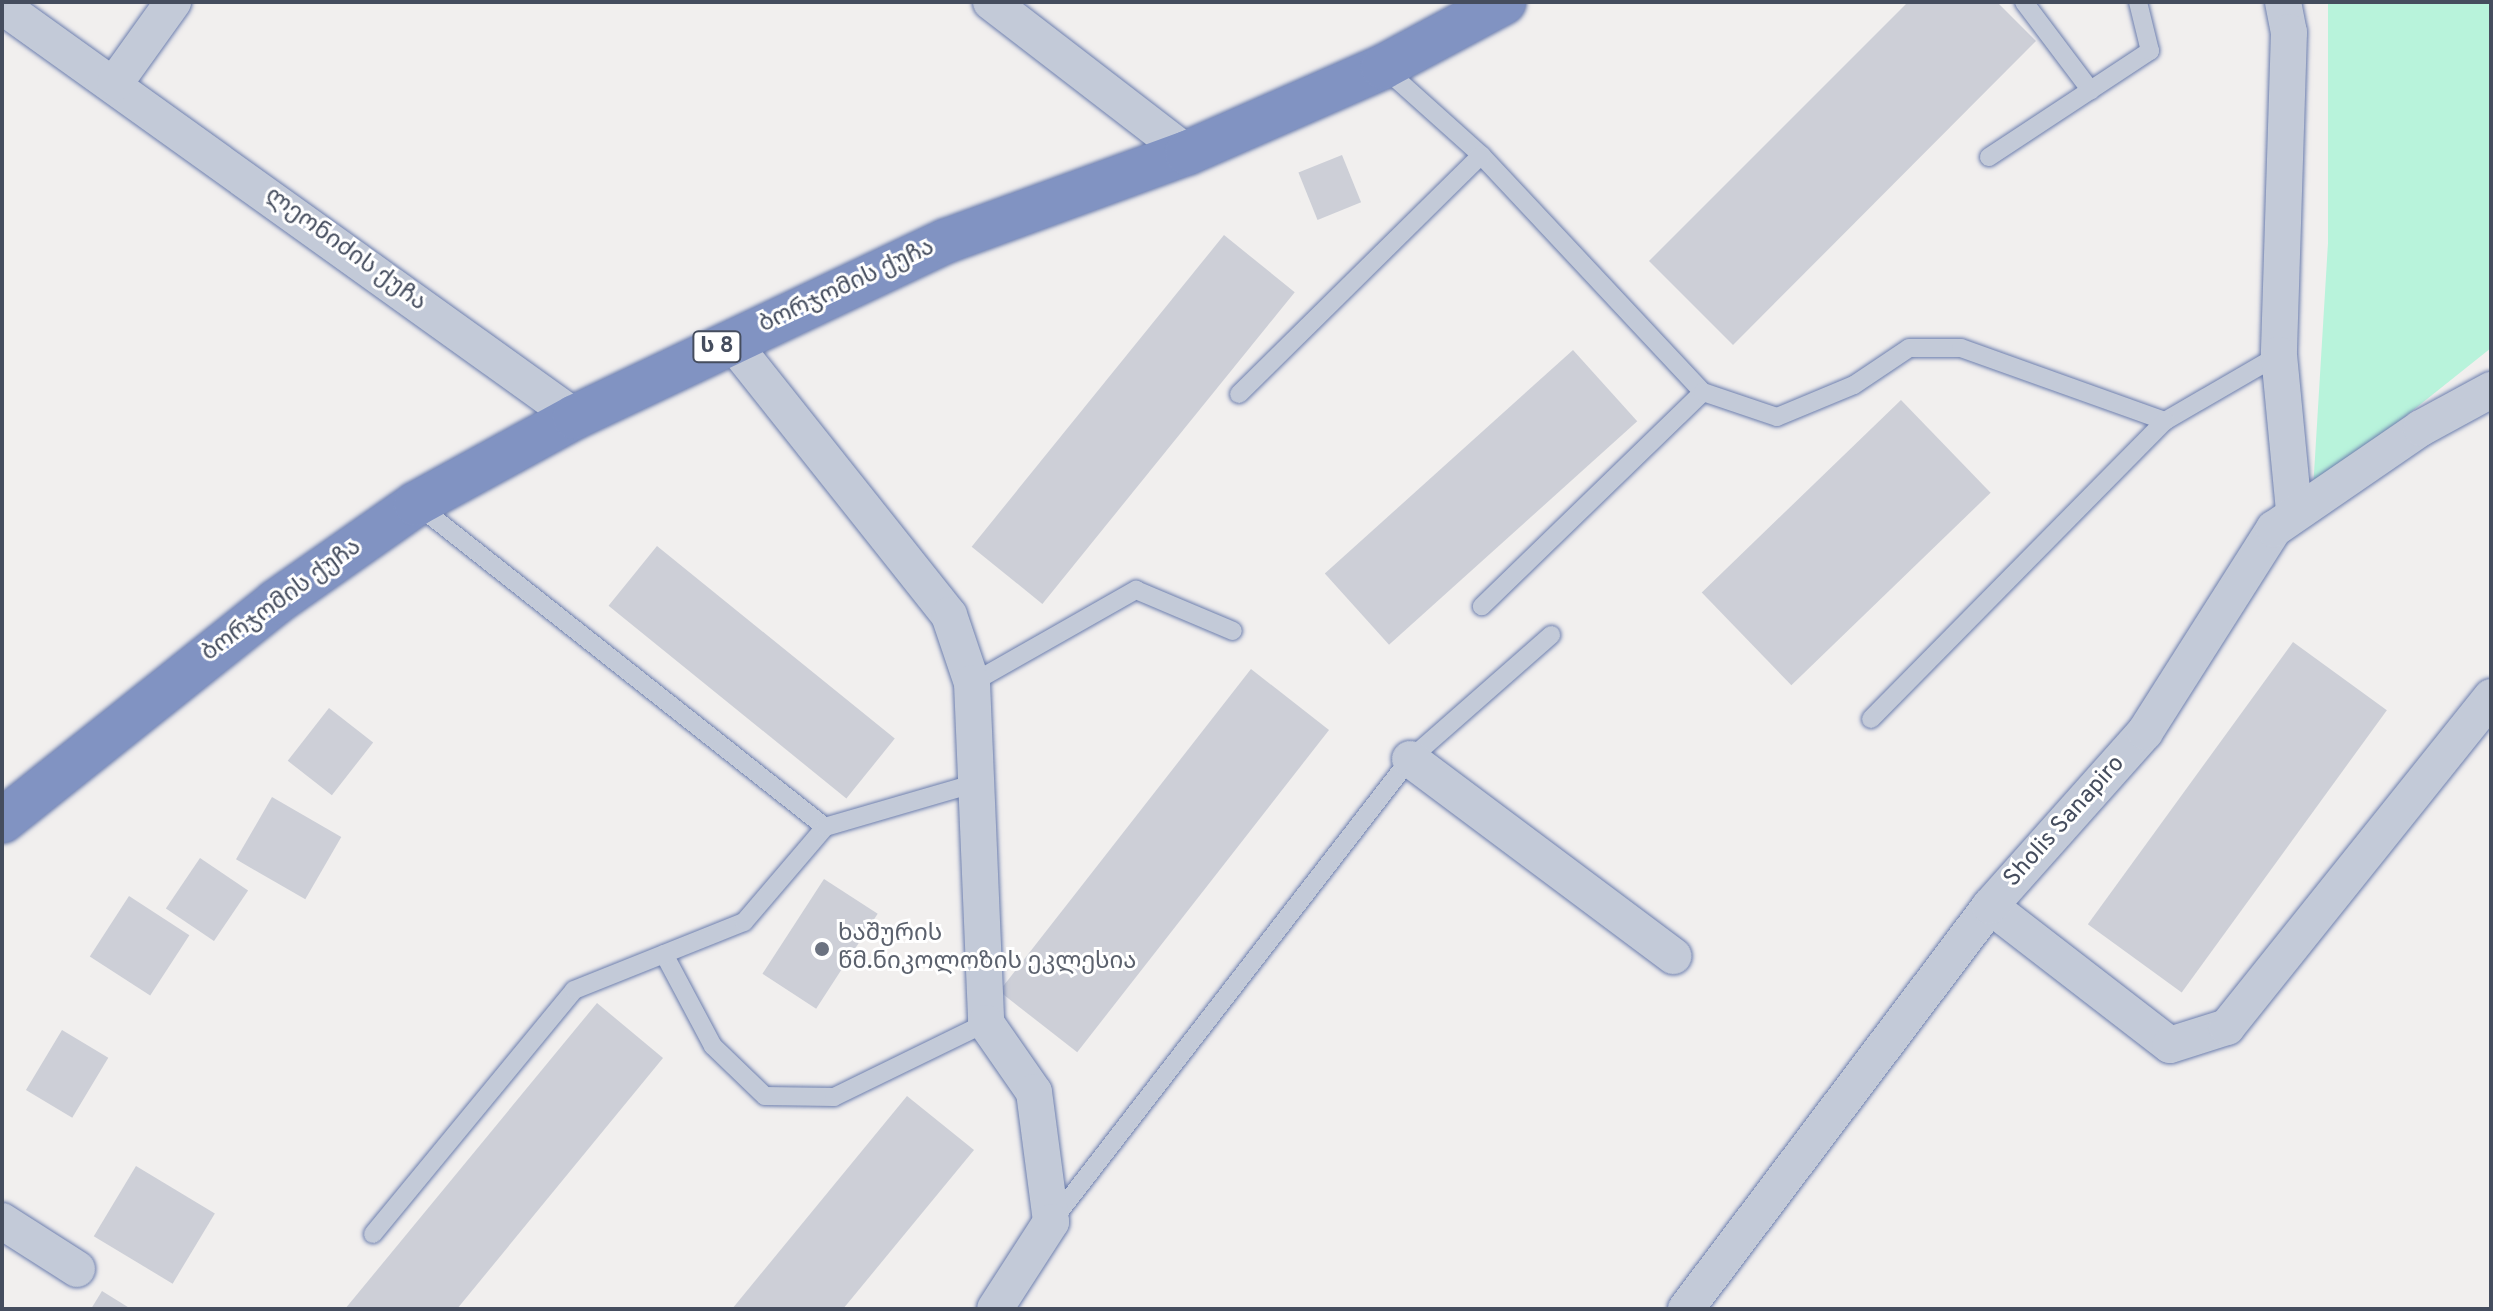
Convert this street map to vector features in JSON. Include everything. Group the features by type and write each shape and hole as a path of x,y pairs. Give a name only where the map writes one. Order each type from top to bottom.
{"highway":[{"name":"ბორჯომის ქუჩა","path":"2,821 276,602 416,504 575,417 946,241 1187,153 1383,67 1504,2"}],"street":[{"path":"115,83 173,2"},
{"path":"991,2 1187,153"},
{"path":"2283,2 2289,32 2279,355 2294,512"},
{"name":"ლეონიძის ქუჩა","path":"2,6 115,83 575,417"},
{"path":"731,341 949,615 972,683 986,1023 1034,1092 1051,1222 995,1309"},
{"name":"Sholis Sanapiro","path":"1686,1309 1990,906 2145,732 2274,529 2294,512 2491,390"},
{"path":"1990,906 2170,1045 2227,1027 2491,697"},
{"path":"1410,759 1673,956"},
{"path":"2,1221 77,1269"}],"lane":[{"path":"2024,2 2091,91"},
{"path":"1989,157 2150,51 2138,2"},
{"path":"1383,67 1481,155 1703,392 1777,417 1854,385 1909,348 1961,348 2165,421"},
{"path":"1239,394 1481,155"},
{"path":"1871,719 2165,421 2279,355"},
{"path":"1482,606 1703,392"},
{"path":"416,504 825,827"},
{"path":"972,683 1136,590 1233,631"},
{"path":"1051,1222 1410,759 1551,635"},
{"path":"373,1234 574,990 744,922 825,827 976,783"},
{"path":"664,954 713,1046 765,1096 834,1097 986,1023"}],"green space":[{"path":"2328,2 2491,2 2491,348 2313,490 2328,243"}],"building":[{"path":"1908,2 1997,2 2036,41 1733,345 1649,261"},
{"path":"1342,155 1361,202 1318,220 1298,173"},
{"path":"1224,235 1295,292 1042,604 972,547"},
{"path":"1573,350 1637,421 1389,645 1325,573"},
{"path":"1901,400 1991,493 1791,685 1702,592"},
{"path":"657,546 895,739 846,798 609,606"},
{"path":"2293,642 2387,710 2182,993 2088,924"},
{"path":"1251,669 1329,730 1077,1052 999,991"},
{"path":"329,708 373,742 332,795 288,761"},
{"path":"272,797 341,837 305,899 236,859"},
{"path":"200,858 248,890 214,941 166,909"},
{"path":"824,879 878,914 816,1009 762,974"},
{"path":"129,896 189,935 150,996 90,956"},
{"path":"597,1003 663,1058 457,1309 345,1309"},
{"path":"62,1030 108,1058 72,1118 26,1090"},
{"path":"907,1096 974,1150 843,1309 732,1309"},
{"path":"136,1166 215,1213 173,1284 94,1236"},
{"path":"102,1291 131,1309 91,1309"}],"place":[{"name":"ხაშურის წმ.ნიკოლოზის ეკლესია","path":"822,949"}]}
